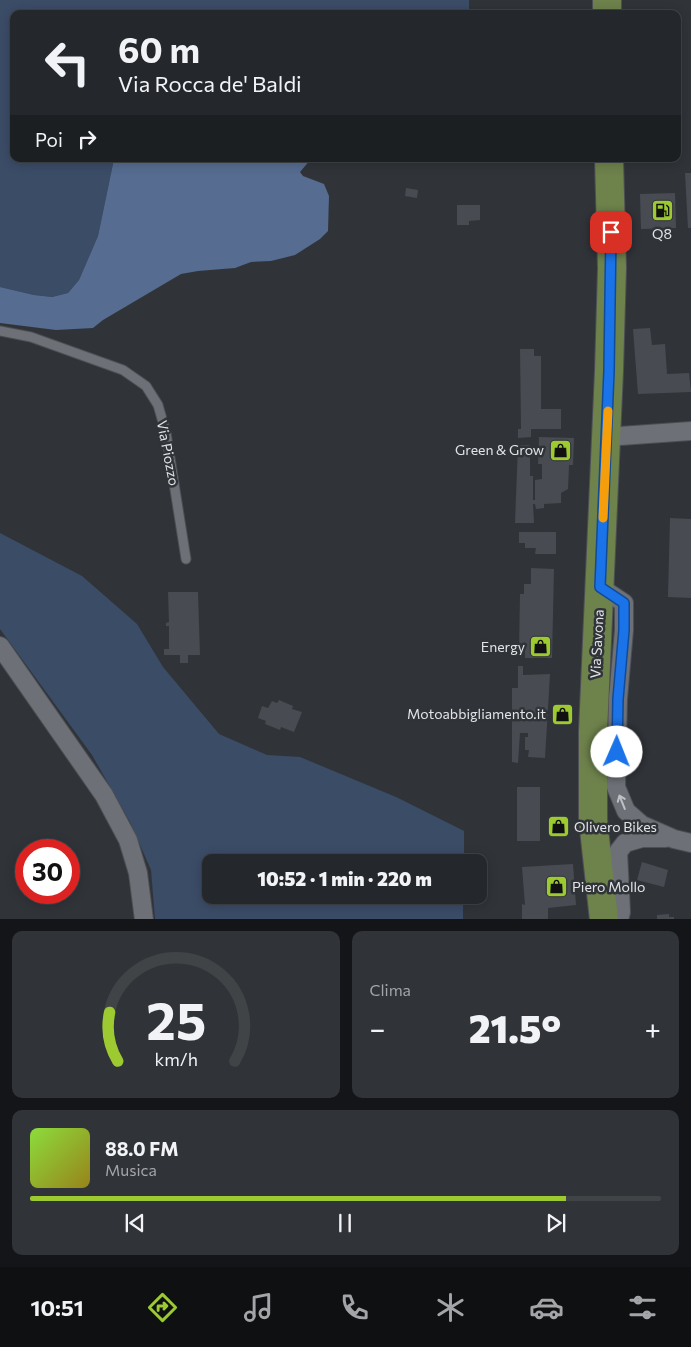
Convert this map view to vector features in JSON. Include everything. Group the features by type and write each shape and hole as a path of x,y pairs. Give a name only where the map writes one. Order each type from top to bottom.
{"main road":[{"name":"Via Savona","path":"604,919 593,820 593,731 612,268 609,162"}],"street":[{"path":"606,437 691,431"},
{"path":"600,587 624,603 624,630 618,699 616,787 626,811 642,824 683,841"},
{"path":"0,646 104,795 128,840 138,873 144,919"},
{"path":"618,919 621,912 618,852 625,843 642,838 683,841"}],"lane":[{"name":"Via Piozzo","path":"0,331 31,337 123,370 146,386 158,405 166,433 186,559"}],"shaded area":[{"path":"0,0 469,0 469,10 10,10 10,162 113,162 98,236 79,280 68,293 52,297 0,287"},
{"path":"113,162 308,162 300,172 303,176 324,184 329,196 328,231 320,239 295,255 271,261 251,262 235,268 181,274 103,320 93,328 56,330 0,323 0,287 52,297 68,293 79,280 98,236"},
{"path":"0,533 82,576 137,624 163,667 219,734 267,755 300,757 396,797 464,831 464,854 202,854 202,904 463,904 463,919 155,919 151,870 130,822 92,755 0,629"}],"building":[{"path":"685,173 691,173 691,228 688,228"},
{"path":"406,188 418,190 417,198 405,196"},
{"path":"675,193 676,228 641,229 640,194"},
{"path":"457,205 480,205 480,220 469,221 469,225 457,225"},
{"path":"650,328 652,345 665,344 667,374 689,373 691,392 638,394 633,329"},
{"path":"520,349 534,349 534,356 541,356 541,409 561,409 561,429 531,429 531,437 518,438 518,429 521,429"},
{"path":"539,437 574,438 573,465 569,465 568,489 561,493 561,503 544,504 544,508 536,509 535,504 533,504 534,523 515,523 518,445 530,445 530,476 533,476 533,500 535,500 535,480 542,479 542,464 538,464"},
{"path":"670,518 691,519 691,598 668,597"},
{"path":"519,532 556,532 556,554 535,554 536,548 525,548 525,543 519,543"},
{"path":"531,568 554,569 552,658 525,658 525,650 519,650 520,594 524,594 524,584 531,584"},
{"path":"168,592 198,592 200,655 188,655 188,663 180,663 180,655 164,655 164,649 169,649 169,626 166,626 166,623 169,622"},
{"path":"518,666 523,666 523,675 550,674 545,758 528,757 529,750 525,750 525,737 528,737 528,733 520,733 518,763 512,762 512,688 518,688"},
{"path":"279,700 293,706 292,709 302,712 294,732 281,727 280,730 265,724 266,721 258,718 262,706 268,708 272,701 277,703"},
{"path":"517,787 540,787 540,841 517,841"},
{"path":"642,862 668,870 664,887 637,880"},
{"path":"573,864 576,905 548,908 548,919 522,919 522,904 525,905 522,867"},
{"path":"669,914 669,917 674,917 674,919 657,919 657,915"}],"slow traffic":[{"path":"603,518 608,411"}],"place":[{"name":"Q8","path":"662,211"},
{"name":"Green & Grow","path":"560,450"},
{"name":"Energy","path":"541,647"},
{"name":"Motoabbigliamento.it","path":"562,714"},
{"name":"Olivero Bikes","path":"558,827"},
{"name":"Piero Mollo","path":"556,887"}],"route":[{"path":"611,232 612,268 609,371 600,587 624,603 617,752"}]}
